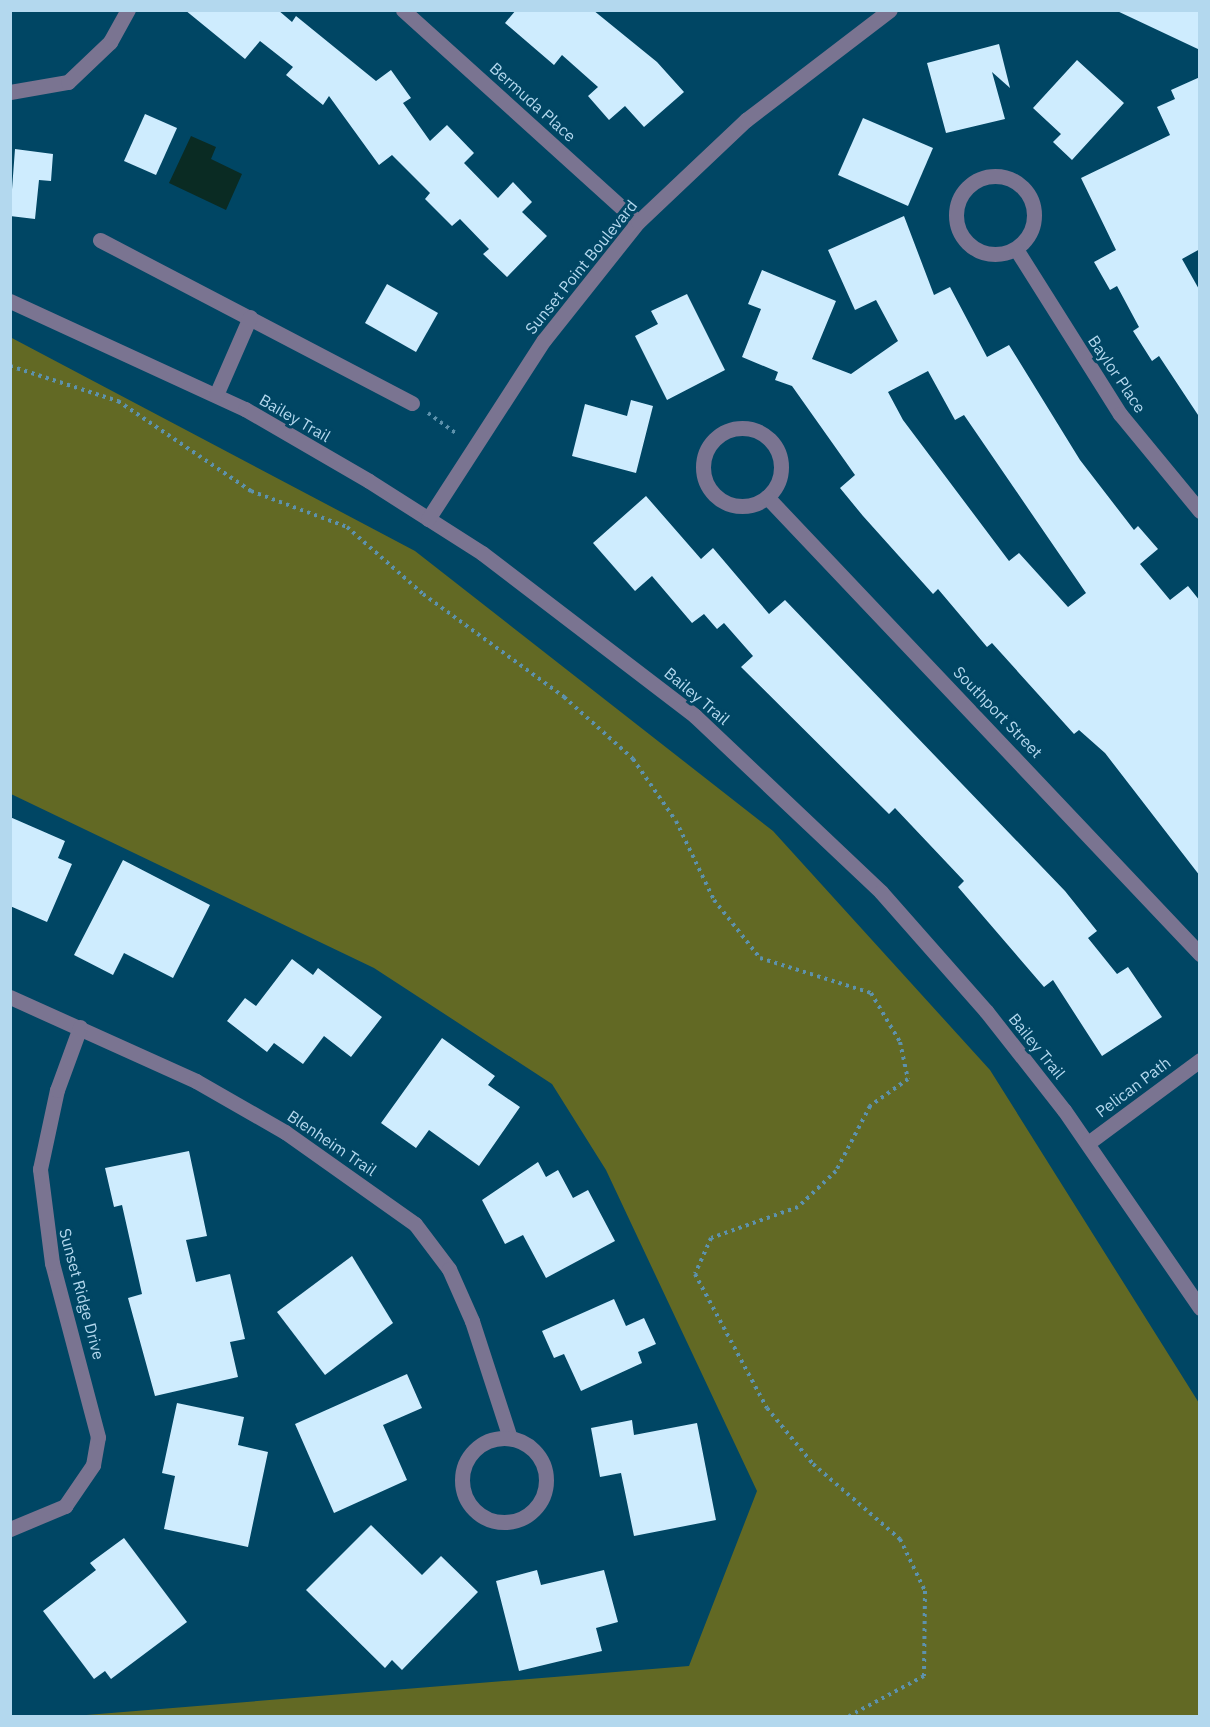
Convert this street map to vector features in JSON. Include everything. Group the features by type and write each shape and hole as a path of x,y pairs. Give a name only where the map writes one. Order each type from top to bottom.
{"street":[{"path":"10,92 68,82 110,42 128,10"},
{"name":"Bermuda Place","path":"403,10 638,222"},
{"name":"Sunset Point Boulevard","path":"428,519 544,340 638,222 746,120 890,10"},
{"path":"1003,176 1028,194 1034,224 1016,249 981,252 962,237 957,208 972,183 1003,176"},
{"path":"100,240 412,403"},
{"name":"Baylor Place","path":"1016,249 1120,414 1200,512"},
{"name":"Bailey Trail","path":"10,301 216,395 428,519 593,633 790,801 881,892 986,1011 1088,1143 1200,1308"},
{"path":"216,395 250,317"},
{"path":"752,428 770,439 782,469 768,497 731,505 710,490 704,479 705,453 721,433 752,428"},
{"name":"Southport Street","path":"768,497 1200,954"},
{"name":"Blenheim Trail","path":"10,997 139,1051 285,1132 415,1224 449,1269 472,1321 510,1438"},
{"name":"Sunset Ridge Drive","path":"10,1528 65,1506 93,1465 98,1437 52,1263 39,1169 57,1090 80,1027"},
{"name":"Pelican Path","path":"1088,1143 1200,1060"},
{"path":"510,1438 533,1449 546,1473 546,1486 534,1510 498,1522 472,1508 465,1496 464,1466 482,1444 510,1438"}],"path":[{"path":"10,366 118,401 251,491 347,527 423,594 564,697 633,759 676,821 714,900 760,958 871,993 900,1042 908,1079 870,1106 836,1171 798,1207 711,1238 695,1274 767,1408 813,1464 900,1539 925,1591 924,1676 849,1716"},
{"path":"412,403 474,446"}],"green space":[{"path":"10,337 415,551 773,831 990,1070 1199,1403 1199,1716 74,1716 689,1666 757,1491 606,1170 552,1084 374,968 11,794"}],"shaded area":[{"path":"191,136 216,147 211,159 242,174 226,210 169,183"}],"building":[{"path":"185,10 278,10 292,22 296,16 376,81 391,70 411,98 403,103 430,141 447,125 474,153 464,163 498,198 513,182 532,202 522,212 547,236 507,277 483,254 489,249 460,219 452,226 425,199 430,193 392,155 379,165 329,96 323,105 286,75 293,67 260,41 245,59"},
{"path":"516,10 593,10 657,62 684,92 644,127 625,106 609,120 588,96 598,87 562,55 554,65 505,23"},
{"path":"1115,10 1200,10 1200,50"},
{"path":"999,44 1010,88 992,72 1005,119 946,133 927,63"},
{"path":"1077,60 1124,103 1072,160 1053,142 1061,134 1033,108"},
{"path":"1200,77 1200,249 1182,259 1200,291 1200,418 1159,356 1152,361 1133,331 1139,327 1117,286 1110,290 1094,262 1116,250 1081,178 1170,135 1157,107 1175,99 1171,90"},
{"path":"145,114 177,128 156,175 124,161"},
{"path":"863,118 933,148 908,206 838,175"},
{"path":"15,149 53,154 51,181 39,180 35,219 10,216"},
{"path":"904,216 934,295 950,287 987,357 1009,345 1080,460 1134,530 1138,526 1158,549 1140,564 1170,600 1188,586 1200,601 1200,876 1105,753 1079,730 1074,734 992,643 987,647 938,589 933,594 863,516 840,488 855,475 792,386 775,380 778,372 742,357 761,309 748,304 762,270 836,301 812,359 851,374 898,341 876,300 855,310 828,250","holes":["928,371 955,420 964,415 1086,593 1068,607 1019,553 1009,561 903,420 888,392"]},
{"path":"387,284 438,313 416,352 365,323"},
{"path":"687,294 725,370 667,400 635,336 658,324 651,311"},
{"path":"631,400 653,406 636,473 572,456 585,404 627,416"},
{"path":"646,496 701,559 713,548 769,614 785,600 1065,891 1097,931 1088,938 1117,974 1128,967 1162,1017 1102,1056 1053,980 1044,987 958,887 964,881 895,808 889,814 741,667 753,656 724,623 717,629 704,614 692,623 652,576 635,591 593,543"},
{"path":"10,817 65,841 58,858 72,864 47,922 10,906"},
{"path":"123,860 210,905 173,978 124,953 113,975 74,955"},
{"path":"292,959 313,975 318,968 382,1017 351,1057 324,1036 303,1064 274,1043 267,1052 227,1021 245,998 256,1006"},
{"path":"442,1038 495,1076 488,1085 520,1107 479,1166 429,1130 416,1148 381,1123"},
{"path":"189,1151 207,1236 186,1240 196,1282 230,1274 245,1339 230,1342 238,1377 155,1396 128,1298 142,1294 122,1205 114,1207 105,1168"},
{"path":"538,1162 546,1177 558,1170 573,1198 588,1190 615,1241 546,1278 523,1235 505,1244 482,1200"},
{"path":"352,1256 393,1323 325,1375 277,1312"},
{"path":"614,1299 626,1326 644,1318 656,1344 638,1352 642,1363 581,1391 564,1354 554,1358 542,1331"},
{"path":"407,1374 422,1408 383,1425 407,1480 334,1513 295,1424"},
{"path":"177,1403 244,1417 238,1445 268,1452 248,1547 164,1529 175,1476 162,1473"},
{"path":"632,1420 634,1435 697,1423 716,1520 634,1536 621,1473 600,1477 591,1428"},
{"path":"371,1525 422,1575 441,1556 478,1592 402,1670 392,1660 385,1668 306,1590"},
{"path":"124,1538 187,1622 111,1679 105,1671 94,1679 43,1611 96,1570 90,1563"},
{"path":"537,1570 541,1585 604,1570 618,1622 596,1628 602,1651 519,1671 496,1581"}]}
